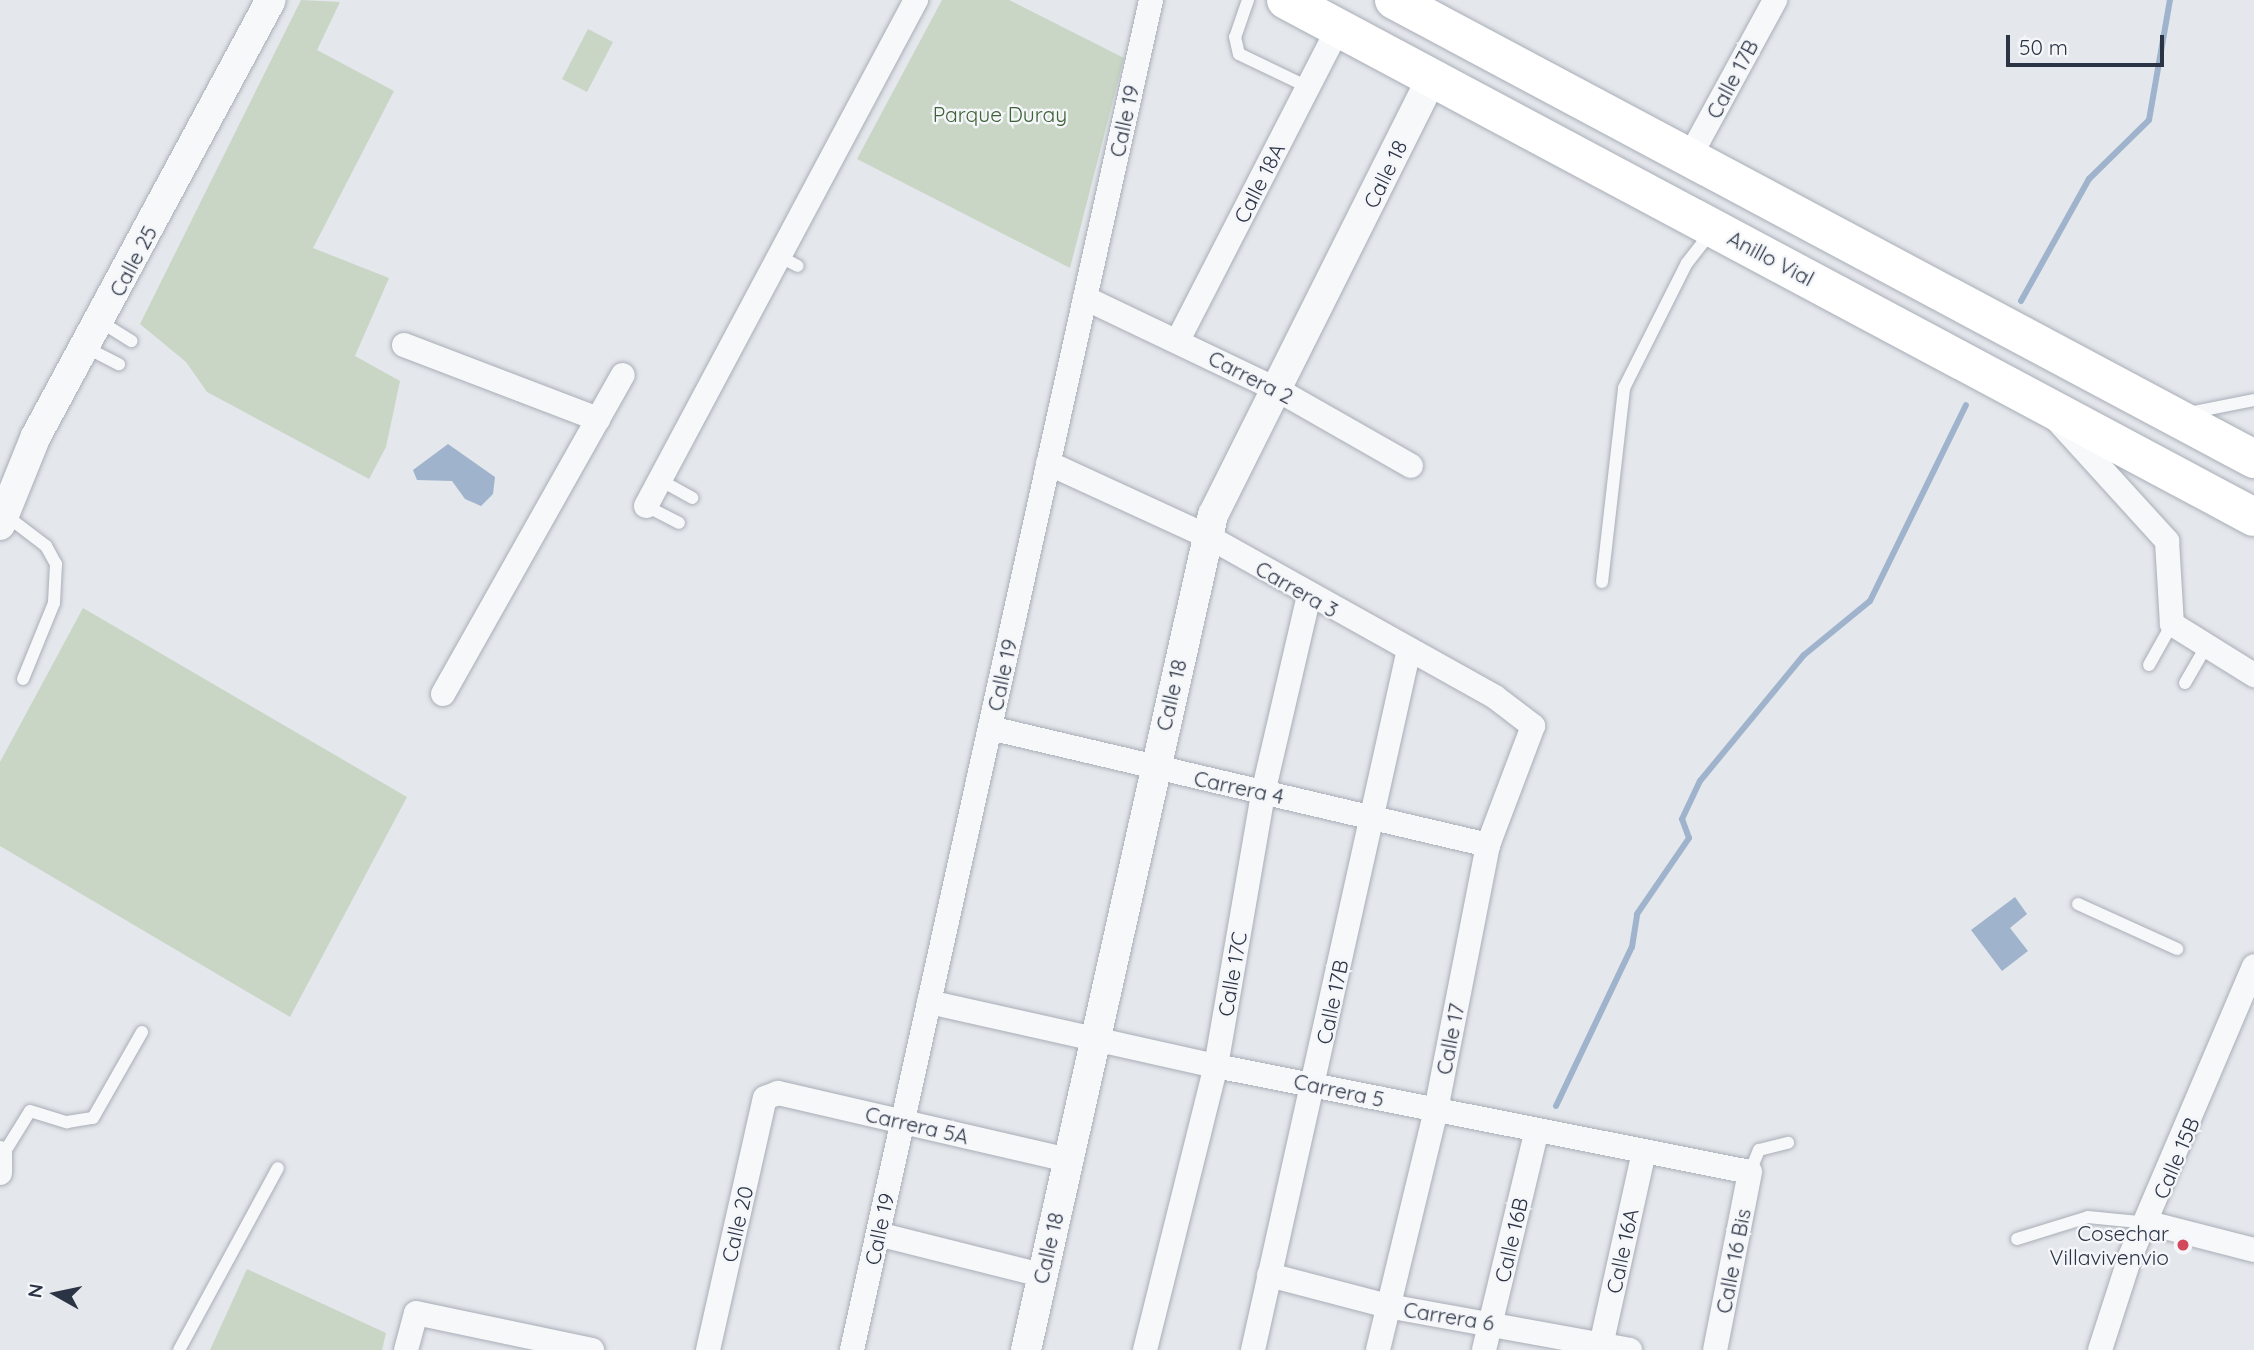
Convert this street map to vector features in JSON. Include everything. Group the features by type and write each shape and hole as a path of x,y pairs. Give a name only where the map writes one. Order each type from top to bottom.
{"highway":[{"name":"Anillo Vial","path":"1286,0 1431,80 2254,517"},
{"path":"1394,0 2254,459"}],"street":[{"name":"Calle 25","path":"2,519 36,436 87,348 271,0"},
{"path":"646,506 789,261 916,0"},
{"name":"Calle 19","path":"852,1350 1151,0"},
{"name":"Calle 17B","path":"1689,158 1775,0"},
{"name":"Calle 18A","path":"1178,340 1339,27"},
{"name":"Calle 18","path":"1026,1350 1207,536 1431,80"},
{"name":"Carrera 2","path":"1085,298 1178,340 1278,390 1411,466"},
{"path":"404,345 598,419"},
{"path":"443,694 622,375"},
{"path":"2046,406 2167,541 2172,624 2204,649 2254,675"},
{"name":"Carrera 3","path":"1048,463 1207,536 1408,653 1495,697 1530,722 1532,732"},
{"name":"Calle 17C","path":"1145,1350 1216,1066 1263,793 1309,596"},
{"name":"Calle 17B","path":"1253,1350 1408,653"},
{"name":"Carrera 4","path":"990,728 1263,793 1373,815 1488,845"},
{"name":"Calle 17","path":"1378,1350 1436,1110 1488,845 1532,732"},
{"name":"Calle 15B","path":"2100,1350 2130,1257 2149,1223 2254,966"},
{"name":"Carrera 5","path":"929,1002 1216,1066 1314,1083 1750,1172"},
{"name":"Carrera 5A","path":"765,1098 778,1093 1069,1160"},
{"name":"Calle 20","path":"708,1350 765,1098"},
{"name":"Calle 16B","path":"1484,1350 1537,1130"},
{"name":"Calle 16A","path":"1601,1347 1644,1152"},
{"name":"Calle 16 Bis","path":"1715,1350 1750,1172"},
{"path":"2149,1223 2254,1250"},
{"path":"878,1234 1041,1275"},
{"name":"Carrera 6","path":"1269,1275 1388,1306 1491,1322 1601,1347 1630,1350"},
{"path":"406,1350 416,1313 530,1343 592,1350"}],"lane":[{"path":"1248,0 1233,47 1308,87"},
{"path":"1602,582 1624,388 1687,263 1714,228"},
{"path":"101,321 131,341"},
{"path":"87,348 119,365"},
{"path":"2174,417 2254,400"},
{"path":"660,480 692,498"},
{"path":"646,506 679,523"},
{"path":"2,519 46,546 56,564 54,603 23,679"},
{"path":"2149,665 2172,624"},
{"path":"2185,683 2204,649"},
{"path":"2078,904 2177,949"},
{"path":"1,1160 30,1111 66,1122 93,1118 142,1032"},
{"path":"1750,1172 1759,1150 1788,1143"},
{"path":"179,1350 278,1168"},
{"path":"2017,1239 2088,1217 2149,1223"}],"green space":[{"path":"301,0 340,2 317,50 394,91 313,248 389,278 355,356 400,381 386,447 369,479 207,392 186,362 140,324"},
{"name":"Parque Duray","path":"942,0 1009,0 1124,58 1070,268 857,159"},
{"path":"588,29 613,42 587,92 562,79"},
{"path":"83,608 407,797 290,1017 0,846 0,762"},
{"path":"247,1269 386,1333 382,1350 210,1350"}],"water":[{"path":"448,444 495,477 493,494 481,506 465,499 452,481 417,480 413,470"},
{"path":"2015,897 2027,914 2010,928 2028,951 2002,971 1971,930"}],"waterway":[{"path":"2021,301 2089,179 2149,120 2170,0"},
{"path":"1556,1106 1632,947 1637,914 1689,838 1682,819 1700,781 1804,655 1870,601 1966,405"}],"place":[{"name":"Cosechar Villavivenvio","path":"2183,1245"}]}
